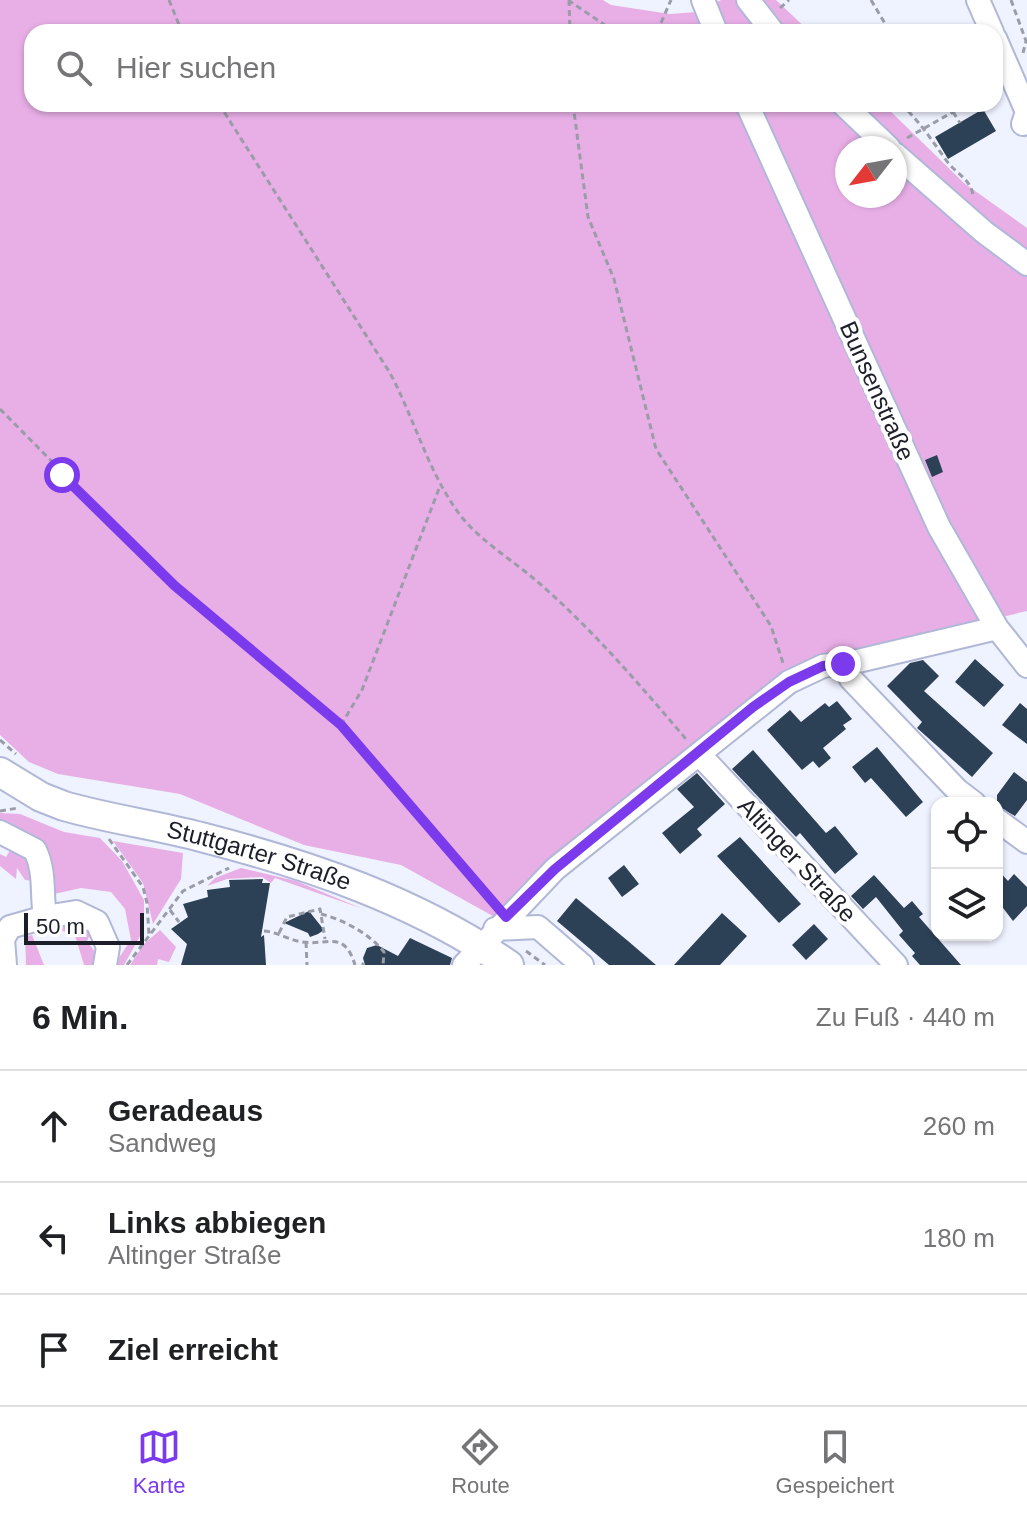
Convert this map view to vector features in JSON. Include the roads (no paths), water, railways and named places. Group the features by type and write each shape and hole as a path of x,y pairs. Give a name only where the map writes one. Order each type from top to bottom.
{"main road":[{"name":"Stuttgarter Straße","path":"12,788 84,812 198,836 293,862 378,893 487,939 509,965"}],"street":[{"path":"703,0 713,24"},
{"path":"748,0 767,24"},
{"path":"978,0 988,24"},
{"path":"1003,56 1027,112 1023,124"},
{"name":"Bunsenstraße","path":"751,112 939,527 997,628 1027,666"},
{"path":"852,112 881,136"},
{"path":"907,159 984,232 1027,264"},
{"path":"487,939 555,869 789,682 823,666 997,628"},
{"path":"843,664 851,679 966,797"},
{"name":"Altinger Straße","path":"699,754 896,965"},
{"path":"1003,824 1027,842"},
{"path":"0,832 35,850 42,866 45,917"},
{"path":"5,965 2,939 10,927 21,921 76,912 88,915 97,922 108,947 105,965"},
{"path":"487,939 538,927 582,965"}]}
